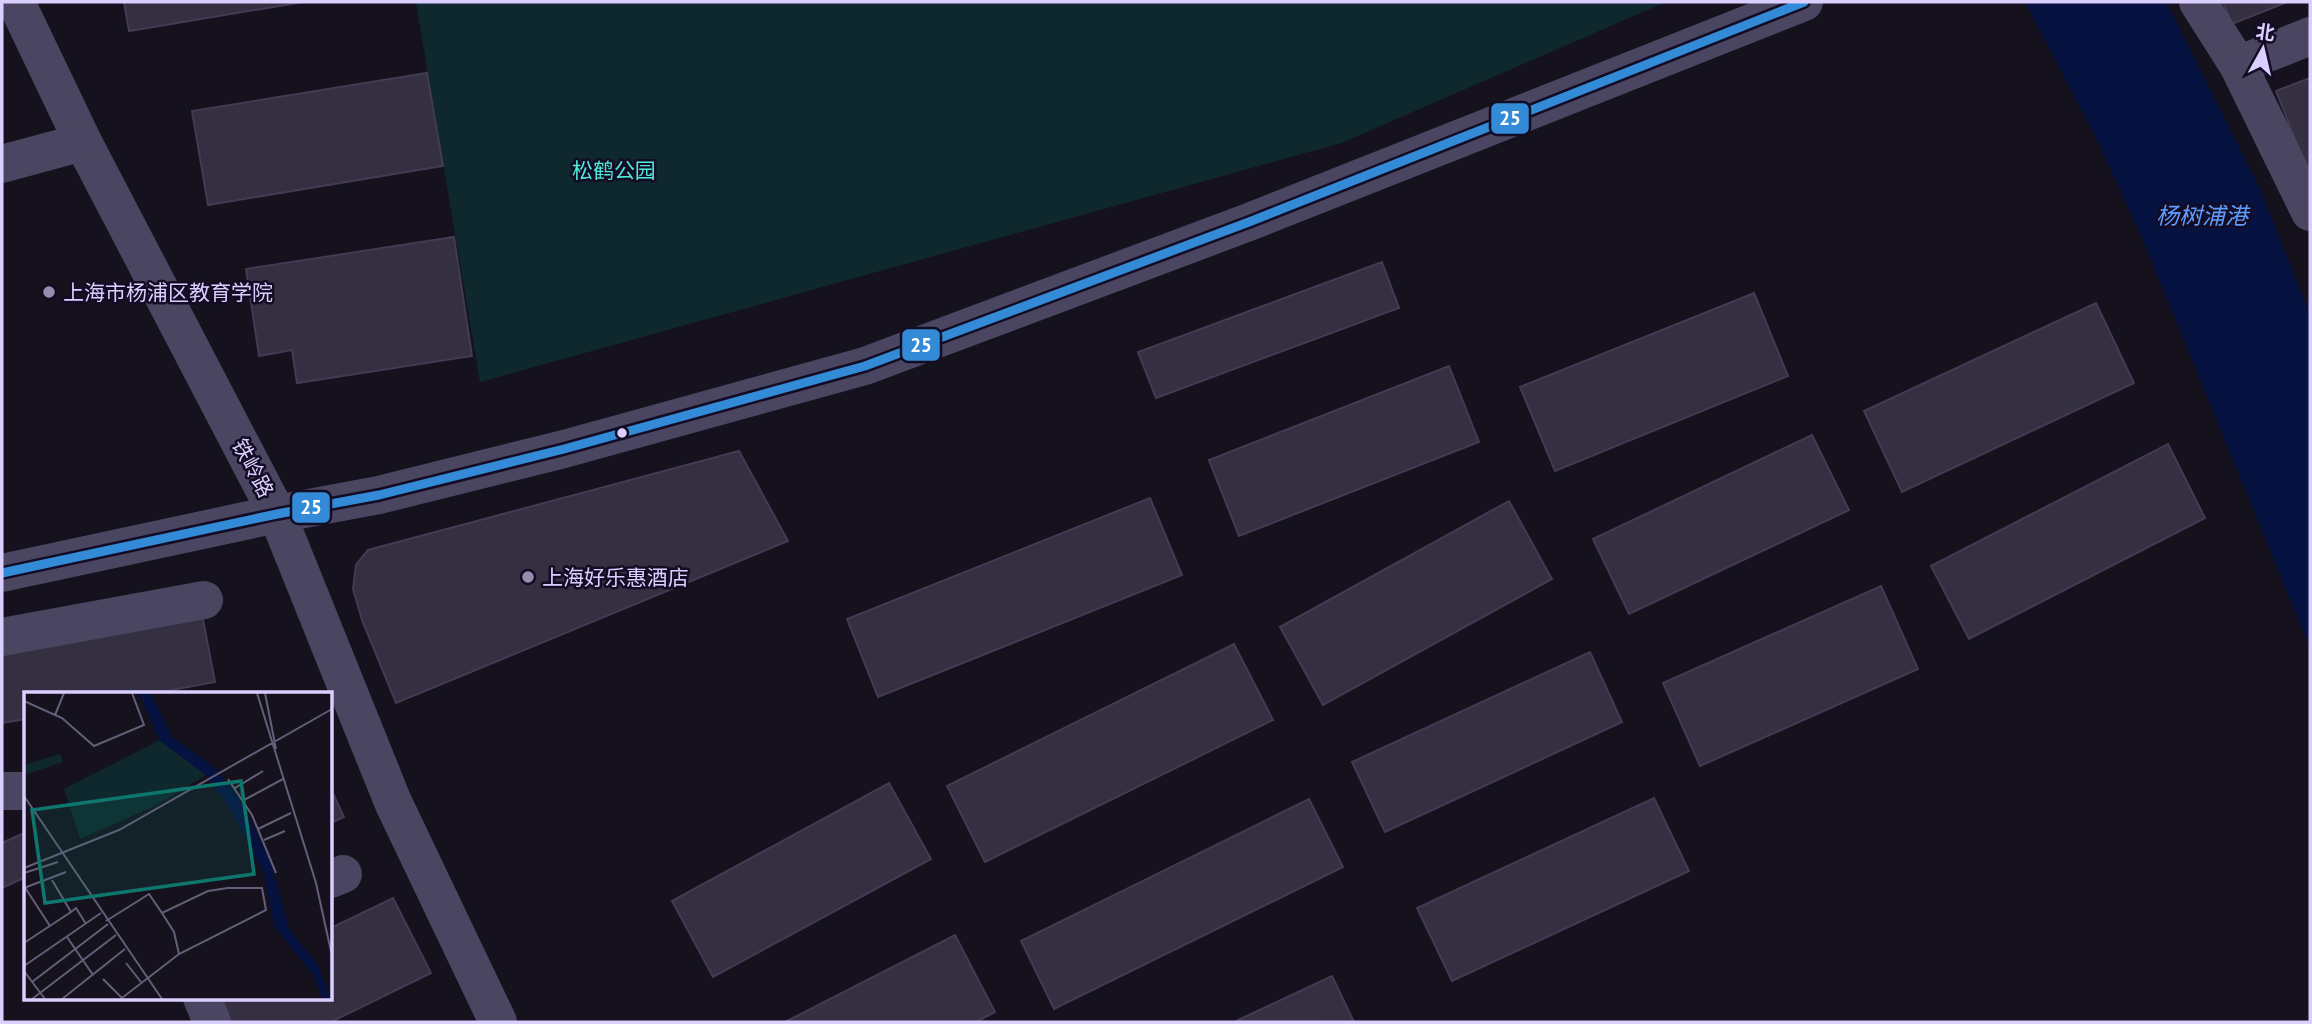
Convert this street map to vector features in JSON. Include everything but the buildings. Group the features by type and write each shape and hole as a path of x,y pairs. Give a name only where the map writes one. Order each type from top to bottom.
{"street":[{"name":"铁岭路","path":"16,2 83,142 277,514 393,803 498,1022"},
{"path":"2,573 379,495 527,459 865,366 1249,222 1804,2"},
{"path":"2198,2 2238,65 2310,212"},
{"path":"2238,65 2310,36"},
{"path":"2,164 83,142"},
{"path":"2,637 204,600"},
{"path":"2,791 24,791"},
{"path":"203,1000 212,1022"}],"green space":[{"name":"松鹤公园","path":"416,2 1666,2 1341,143 480,382"}],"water":[{"name":"杨树浦港","path":"2025,2 2166,2 2261,191 2310,315 2310,648 2142,238 2096,138"}],"transit line":[{"name":"25","path":"2,573 379,495 564,449 865,366 1249,222 1804,2"}],"place":[{"name":"上海市杨浦区教育学院","path":"49,292"},
{"name":"上海好乐惠酒店","path":"528,577"}]}
